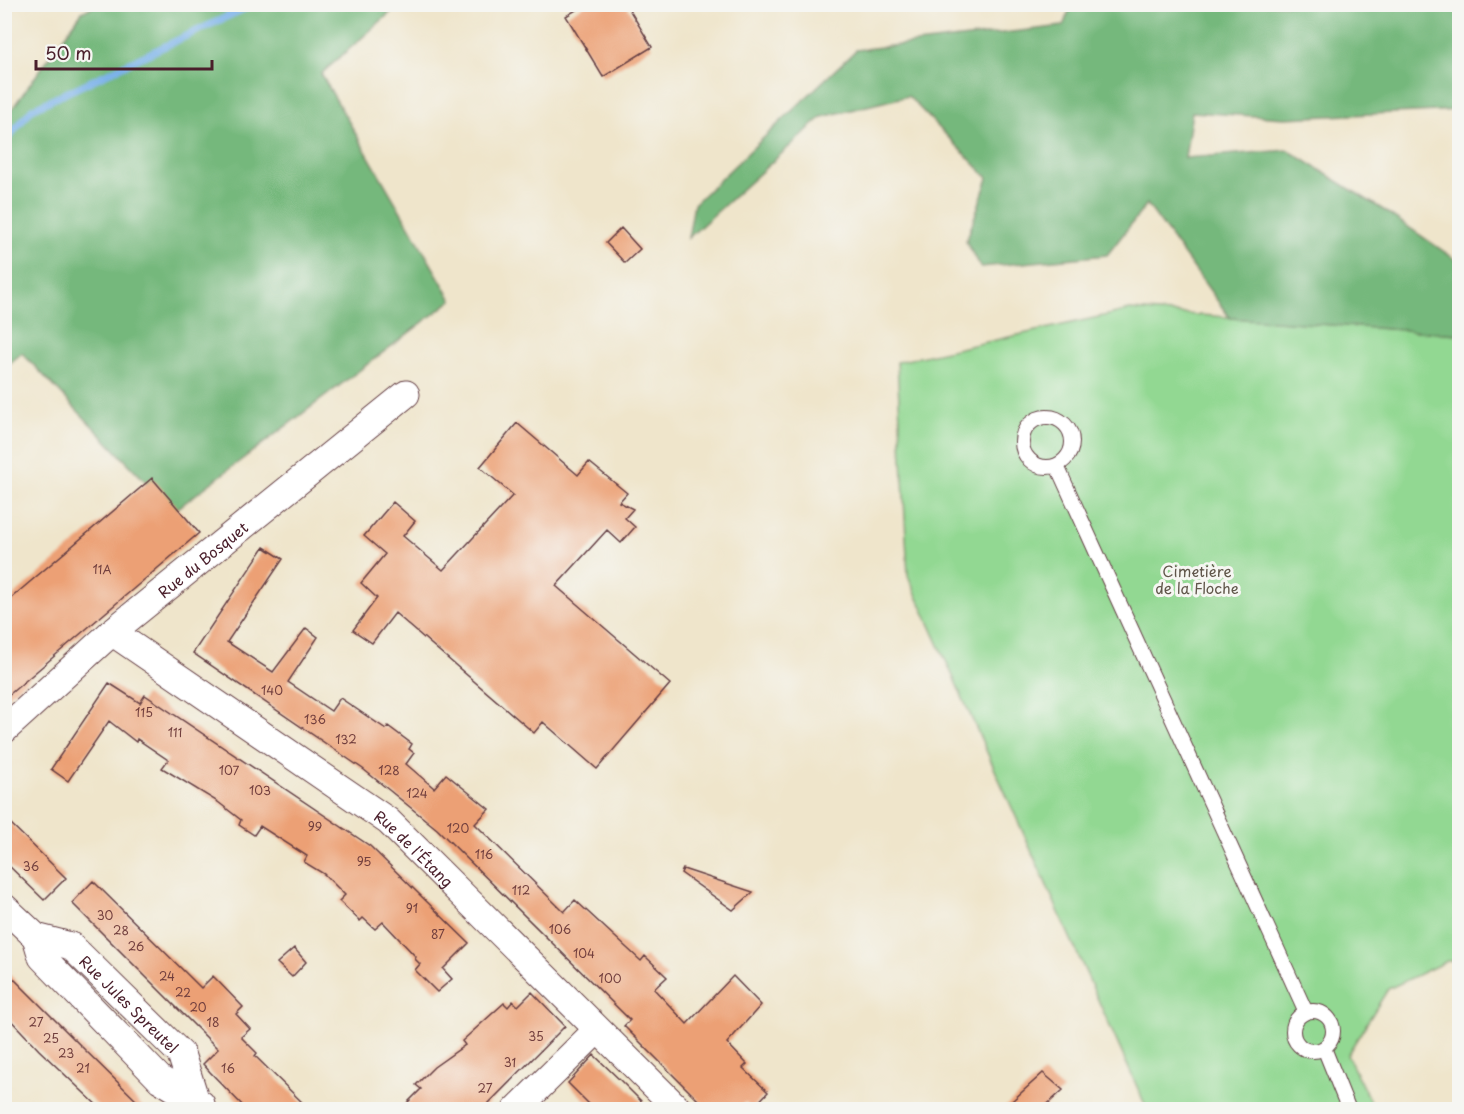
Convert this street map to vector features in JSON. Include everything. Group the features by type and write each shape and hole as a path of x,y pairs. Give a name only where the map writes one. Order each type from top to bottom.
{"street":[{"name":"Rue du Bosquet","path":"4,730 112,632 406,394"},
{"name":"Rue de l'Étang","path":"112,632 388,821 679,1110"},
{"name":"Rue Jules Spreutel","path":"4,908 36,937 42,957 160,1079 201,1104"},
{"path":"516,1110 597,1030"}],"lane":[{"path":"1057,466 1306,1012"},
{"path":"1306,1012 1323,1013 1329,1019 1333,1035 1324,1048 1318,1051 1304,1049 1294,1039 1294,1023 1306,1012"},
{"path":"1324,1048 1349,1110"}],"green space":[{"path":"1072,4 1459,5 1459,110 1285,118 1192,112 1185,158 1288,150 1385,211 1459,262 1459,334 1230,318 1147,204 1107,255 981,267 966,242 988,178 908,96 822,117 688,238 694,204 856,50 1063,26"},
{"path":"95,5 399,5 321,74 452,300 174,511 22,353 5,367 4,120 82,12"},
{"name":"Cimetière de la Floche","path":"1130,310 1459,334 1459,961 1447,961 1388,989 1347,1055 1374,1109 1147,1109 908,576 897,362"}],"building":[{"path":"586,4 626,4 652,47 603,77 566,16"},
{"path":"621,228 640,249 625,263 606,243"},
{"path":"517,423 578,475 589,462 627,493 619,502 633,509 625,518 635,527 621,543 607,530 556,586 670,684 597,769 543,722 534,733 395,613 372,643 353,630 377,598 361,583 385,554 364,536 393,502 415,521 403,536 443,570 513,495 480,467"},
{"path":"152,478 199,533 4,699 4,604"},
{"path":"264,547 283,559 227,642 273,672 306,628 318,637 288,682 331,711 340,698 386,729 388,726 412,744 409,749 414,753 406,764 434,788 446,774 489,809 475,824 564,912 575,900 641,961 645,956 667,977 654,989 687,1024 733,976 761,1005 727,1043 747,1064 743,1068 768,1092 752,1109 745,1102 738,1110 708,1110 624,1026 630,1020 437,829 363,769 193,653"},
{"path":"109,683 140,703 145,695 370,846 469,943 443,969 452,979 437,992 415,970 420,964 415,959 416,957 383,922 375,929 363,918 360,921 339,901 345,895 324,874 304,862 307,856 260,826 254,835 239,825 241,820 218,802 162,768 168,760 137,739 136,742 109,721 68,781 51,769"},
{"path":"4,817 66,878 44,900 4,861"},
{"path":"683,869 753,892 733,910 681,873"},
{"path":"93,881 201,988 213,976 243,1007 236,1014 250,1029 241,1037 257,1053 255,1056 310,1110 247,1110 210,1072 203,1064 218,1049 72,903"},
{"path":"294,948 306,962 292,977 277,963"},
{"path":"4,969 146,1110 102,1110 39,1050 4,1013"},
{"path":"532,992 565,1026 482,1110 400,1110 421,1089 416,1085 434,1067 465,1045 462,1041 504,1003 508,1007 513,1001 518,1006"},
{"path":"594,1055 650,1110 601,1110 595,1104 592,1107 568,1083"},
{"path":"1043,1073 1063,1090 1041,1110 1002,1110"}],"waterway":[{"path":"4,143 32,109 254,4"},
{"path":"4,263 7,272 4,281"}]}
